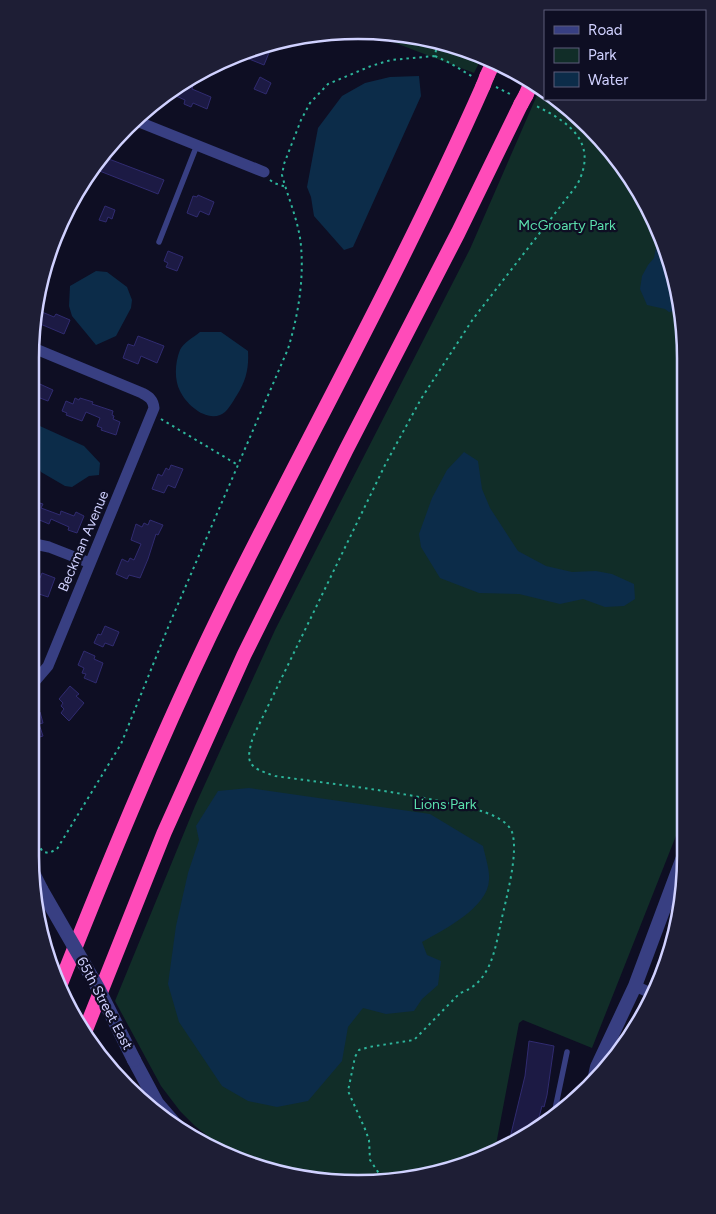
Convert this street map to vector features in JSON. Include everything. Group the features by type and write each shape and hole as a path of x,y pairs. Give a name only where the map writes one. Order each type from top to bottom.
{"highway":[{"path":"63,978 126,824 186,687 229,598 449,164 491,68"},
{"path":"88,1025 164,833 244,655 346,450 458,233 525,96"}],"street":[{"path":"142,123 264,172"},
{"name":"Beckman Avenue","path":"39,350 142,393 153,402 152,414 48,666 39,676"},
{"path":"39,545 90,563"},
{"path":"597,1067 635,986 677,873"},
{"name":"65th Street East","path":"40,885 98,988 134,1060 161,1106"},
{"path":"635,986 647,991"}],"lane":[{"path":"159,242 197,145"},
{"path":"556,1106 567,1052"}],"path":[{"path":"435,49 435,56"},
{"path":"39,846 43,852 49,853 56,849 111,762 128,728 169,625 288,349 298,306 301,245 282,175 284,164 301,120 310,103 328,84 371,66 391,60 435,56 485,82 525,96 560,117 572,128 582,144 585,160 583,174 576,186 473,319 420,399 386,463 253,736 248,754 251,764 259,771 393,792 482,811 498,818 508,825 512,831 514,852 511,876 496,947 485,975 470,990 460,993 453,999 421,1035 414,1040 359,1050 354,1057 348,1091 366,1129 370,1160 380,1175"},
{"path":"264,172 274,184 286,187"},
{"path":"152,414 238,465"}],"green space":[{"path":"387,40 441,50 479,63 474,73"},
{"name":"Lions Park","path":"537,95 584,132 611,164 634,198 653,236 660,255 671,296 677,337 677,833 592,1048 523,1020 519,1023 496,1143 461,1158 400,1173 337,1175 316,1173 275,1164 236,1151 212,1139 195,1126 180,1111 161,1086 115,1001 195,806 275,630 470,249"}],"water":[{"path":"419,76 421,96 353,247 344,250 314,216 311,197 307,187 318,128 342,96 365,83 390,77"},
{"path":"656,245 666,275 674,311 669,312 665,309 647,305 640,289 642,276 654,258"},
{"path":"96,271 107,272 127,287 132,300 131,308 116,336 96,345 72,316 69,306 70,286"},
{"path":"200,332 221,332 248,351 248,363 243,385 230,406 220,415 208,416 191,406 178,387 176,365 181,347"},
{"path":"39,426 84,446 100,463 99,475 89,476 72,487 65,486 41,472 39,468"},
{"path":"464,452 478,461 482,489 490,508 518,551 546,566 572,572 596,571 612,574 634,584 635,599 624,606 605,607 583,599 560,604 519,594 479,593 440,578 421,547 419,534 432,498 447,470"},
{"path":"249,788 430,814 483,846 489,872 487,890 473,909 422,942 427,955 441,961 438,985 422,999 414,1011 386,1014 363,1008 348,1027 342,1061 308,1101 277,1107 248,1101 222,1086 179,1022 168,984 176,926 188,873 199,840 196,826 218,791"}],"building":[{"path":"269,52 264,65 249,59 255,56"},
{"path":"260,77 271,83 266,94 254,89"},
{"path":"193,85 192,89 211,97 207,109 193,103 191,107 184,104 185,100 176,96"},
{"path":"109,159 164,180 158,194 100,171"},
{"path":"198,195 214,202 209,215 200,211 197,217 187,213 193,196 197,197"},
{"path":"105,206 115,210 112,219 108,217 106,222 99,220"},
{"path":"168,251 183,257 177,271 166,267 168,263 164,261"},
{"path":"42,313 54,317 56,314 70,320 64,334 40,324"},
{"path":"138,336 164,346 157,363 141,356 138,364 123,358 128,344 134,346"},
{"path":"39,384 53,390 48,401 40,398 39,401"},
{"path":"75,398 93,402 92,404 113,411 113,419 120,422 116,435 101,430 102,428 97,426 100,418 86,412 82,421 66,415 67,413 62,411 66,401 73,404"},
{"path":"171,465 183,469 175,488 168,485 164,493 152,489 158,474 162,476 166,468 169,470"},
{"path":"39,503 43,504 41,508 60,515 61,511 74,516 76,512 84,516 77,533 68,530 69,527 51,519 49,524 39,520"},
{"path":"150,520 163,525 158,535 156,534 140,578 129,575 127,579 116,574 122,559 128,562 130,558 134,560 141,544 131,540 136,524 142,527 144,523 148,525"},
{"path":"42,573 55,578 48,597 39,594"},
{"path":"105,626 119,632 113,646 105,643 103,647 94,643 98,634 101,635"},
{"path":"84,651 95,656 94,659 103,663 96,683 84,678 86,674 82,673 84,668 78,665"},
{"path":"70,686 79,694 76,696 84,703 69,721 61,713 64,709 61,706 63,703 59,699"},
{"path":"39,712 43,723 39,724"},
{"path":"39,724 43,736 39,737"},
{"path":"529,1041 554,1046 547,1095 539,1118 510,1136 525,1076"}],"park label":[{"name":"McGroarty Park","path":"567,225"}]}
